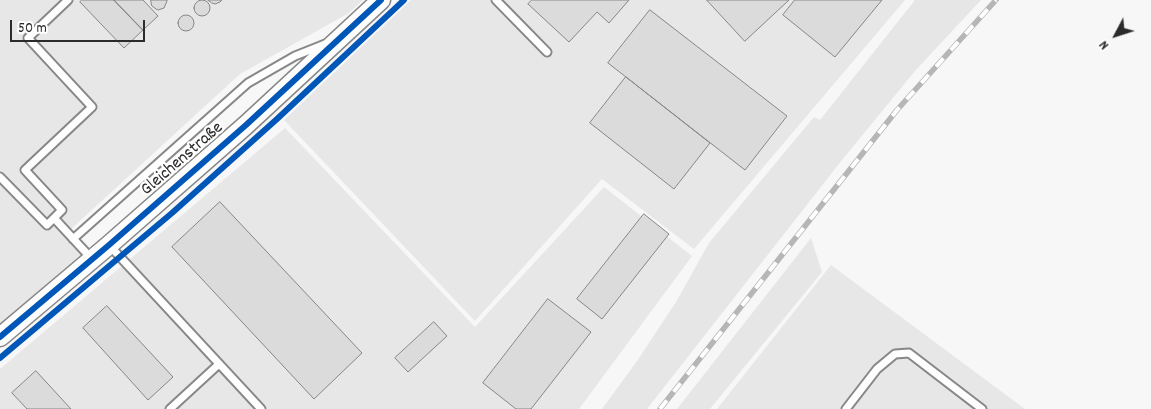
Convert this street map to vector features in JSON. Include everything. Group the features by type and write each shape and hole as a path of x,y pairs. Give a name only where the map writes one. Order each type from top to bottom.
{"street":[{"name":"Gleichenstraße","path":"0,337 246,125 381,0"}],"lane":[{"path":"0,177 47,225 62,210 25,170 92,107 28,38 68,0"},
{"path":"496,0 547,52"},
{"path":"73,238 248,83 295,56 341,37"},
{"path":"54,218 92,259"},
{"path":"109,245 262,409"},
{"path":"846,409 877,369 895,354 909,354 982,409"},
{"path":"170,409 219,364"}],"shaded area":[{"path":"0,0 363,0 349,13 240,74 70,230 89,251 0,324"},
{"path":"411,0 905,0 694,249 602,179 475,321 284,120"},
{"path":"915,0 981,0 915,71 842,160 647,409 602,409 676,302 709,243 814,117 820,120"},
{"path":"285,128 475,327 604,187 692,256 579,409 0,409 0,369"},
{"path":"811,238 822,272 710,409 677,409"},
{"path":"831,265 1025,409 717,409"}],"building":[{"path":"82,0 114,0 143,30 124,48 80,2"},
{"path":"114,0 143,0 158,16 143,30"},
{"path":"151,0 167,1 164,8 158,10 152,6"},
{"path":"202,0 208,2 210,8 208,14 202,16 196,14 194,8 196,2"},
{"path":"208,0 222,0 215,4"},
{"path":"532,0 629,0 609,23 597,12 569,42 528,4"},
{"path":"707,0 789,0 745,41"},
{"path":"795,0 882,0 835,57 783,15"},
{"path":"650,10 787,116 745,170 608,63"},
{"path":"186,15 192,17 194,23 192,29 186,31 180,29 178,23 180,17"},
{"path":"626,77 710,143 674,189 590,123"},
{"path":"220,202 362,353 314,399 172,247"},
{"path":"644,214 669,234 602,319 577,299"},
{"path":"548,299 591,332 531,409 516,409 483,383"},
{"path":"107,306 173,377 148,400 83,328"},
{"path":"434,322 447,336 408,372 395,358"},
{"path":"36,371 71,409 27,409 12,393"}],"railway":[{"path":"660,409 897,110 996,0"}],"cycle path":[{"path":"0,337 246,125 381,0"},
{"path":"0,358 172,213 277,119 404,0"}]}
